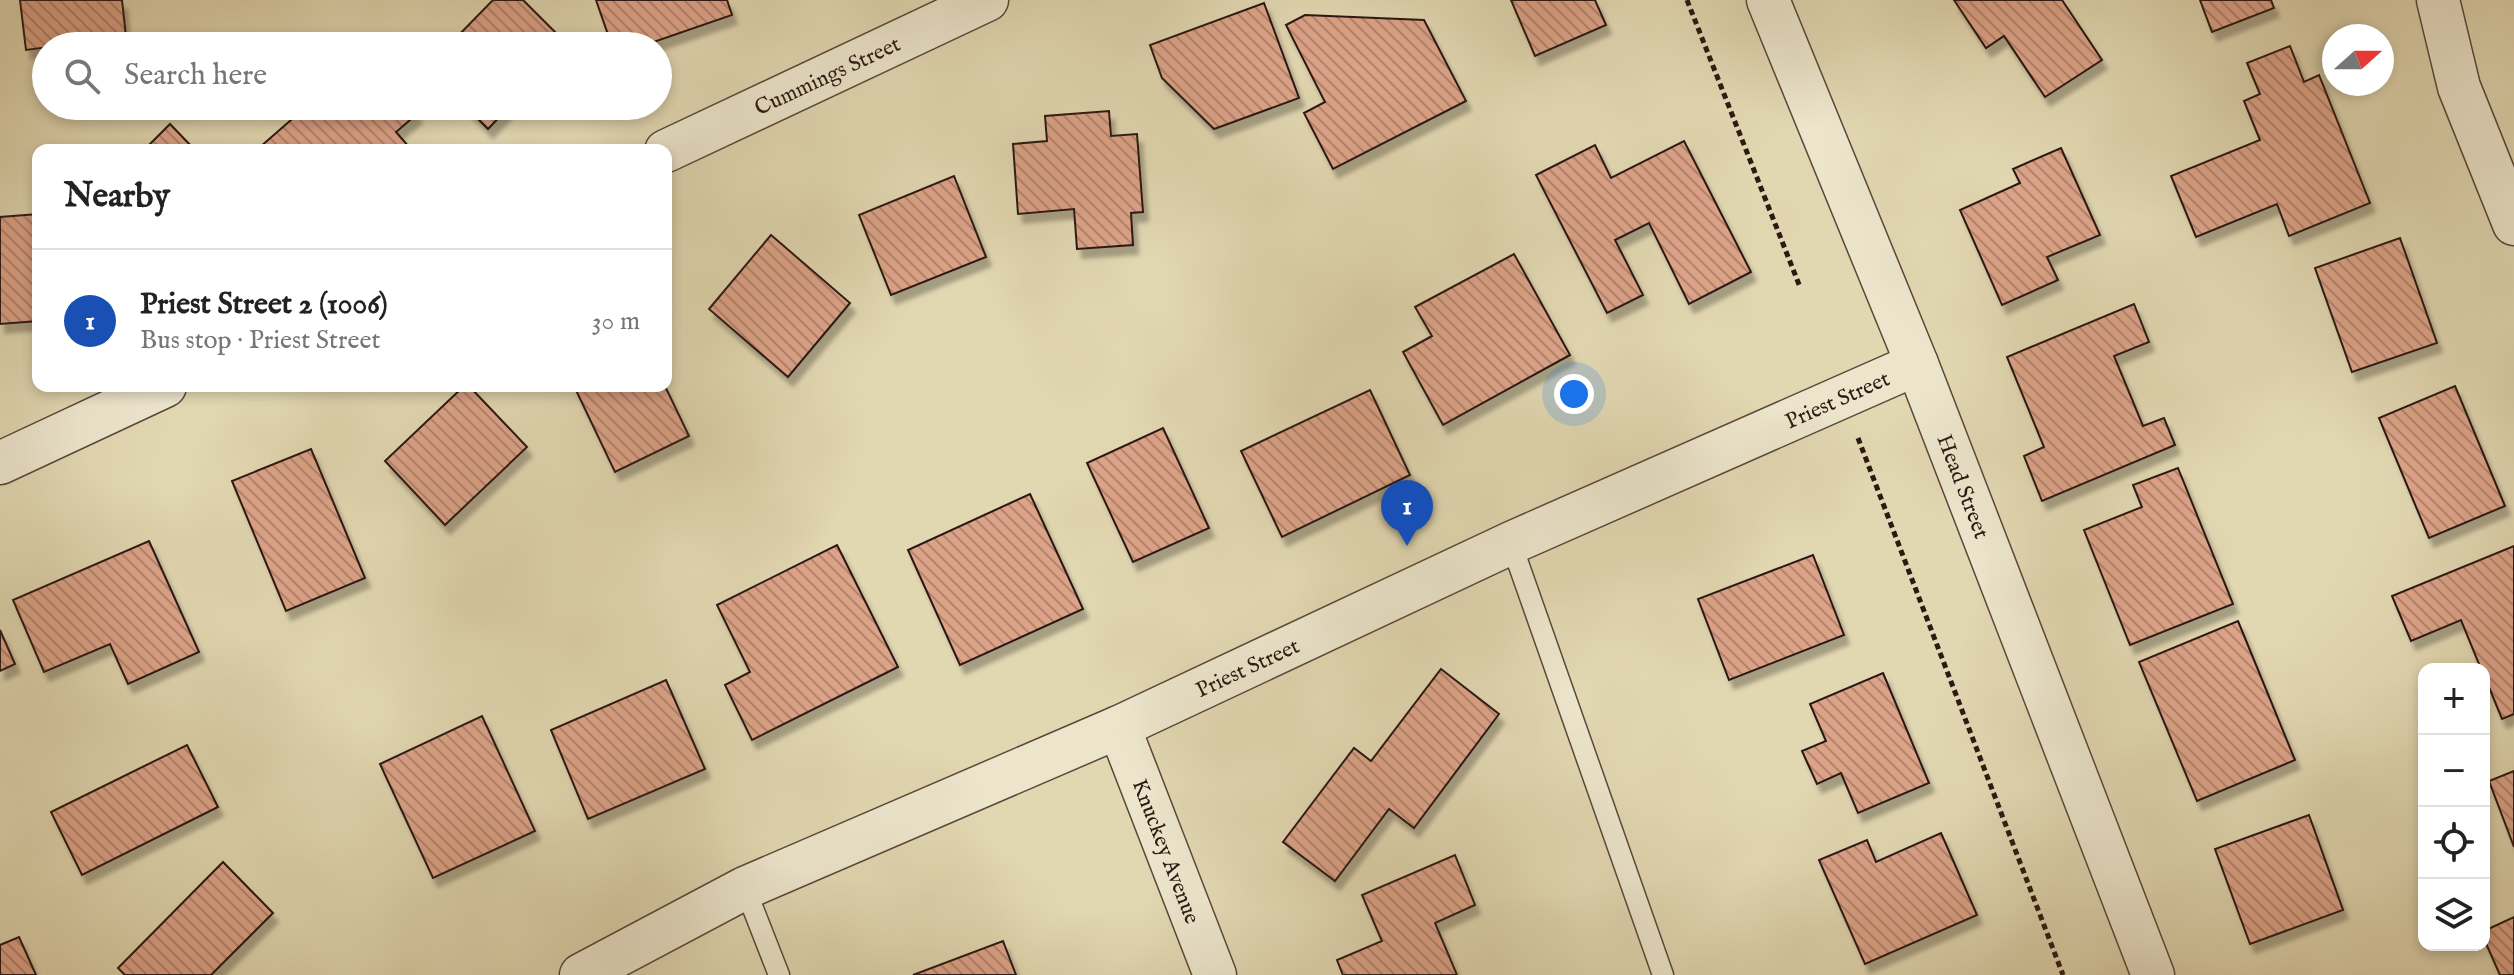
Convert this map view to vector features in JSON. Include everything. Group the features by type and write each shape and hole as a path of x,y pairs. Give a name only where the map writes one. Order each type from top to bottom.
{"street":[{"name":"Cummings Street","path":"672,148 987,0"},
{"name":"Head Street","path":"1768,0 1917,364 2153,975"},
{"path":"2438,0 2459,87 2514,224"},
{"name":"Priest Street","path":"581,975 745,888 1119,727 1511,543 1917,364"},
{"path":"0,463 152,392"},
{"name":"Knuckey Avenue","path":"1119,727 1215,975"}],"lane":[{"path":"1511,543 1663,975"},
{"path":"745,888 779,975"}],"path":[{"path":"1687,0 1800,287"},
{"path":"1857,436 2063,975"}],"building":[{"path":"20,0 122,0 125,32 32,32 32,49 26,50"},
{"path":"493,0 523,0 555,32 462,32"},
{"path":"596,0 727,0 732,15 672,36 672,32 607,32"},
{"path":"1511,0 1595,0 1606,25 1535,56"},
{"path":"1954,0 2062,0 2102,60 2045,97 2004,36 1986,48"},
{"path":"2200,0 2271,0 2274,8 2212,32"},
{"path":"1264,3 1299,98 1214,129 1162,78 1150,45"},
{"path":"1305,15 1424,20 1466,101 1333,169 1304,113 1325,102 1286,25"},
{"path":"2290,46 2304,82 2319,75 2322,96 2327,96 2370,203 2289,236 2277,204 2196,237 2171,176 2260,140 2244,101 2260,94 2247,63"},
{"path":"1109,111 1111,136 1137,134 1143,212 1131,213 1133,245 1077,249 1074,209 1018,214 1013,144 1047,141 1045,116"},
{"path":"291,120 410,120 396,132 406,144 263,144"},
{"path":"479,120 497,120 488,129"},
{"path":"170,124 189,144 150,144"},
{"path":"1684,141 1751,272 1689,304 1649,223 1615,240 1643,295 1607,313 1536,175 1595,145 1611,178"},
{"path":"2061,148 2100,235 2047,257 2058,280 2002,305 1960,210 2020,183 2013,169"},
{"path":"954,176 986,257 891,295 859,215"},
{"path":"32,214 32,321 0,324 0,217"},
{"path":"771,235 850,303 788,377 709,309"},
{"path":"2400,238 2437,343 2352,372 2315,268"},
{"path":"1514,254 1570,355 1443,425 1403,352 1432,336 1415,307"},
{"path":"2134,304 2149,342 2114,356 2143,426 2164,418 2175,445 2042,501 2024,456 2044,447 2007,357"},
{"path":"2455,386 2505,506 2429,538 2379,418"},
{"path":"1370,390 1410,475 1282,537 1241,451"},
{"path":"458,392 475,392 527,447 445,525 385,461"},
{"path":"577,392 668,392 689,436 615,472"},
{"path":"1163,428 1209,528 1133,562 1087,463"},
{"path":"311,449 365,578 286,611 232,481"},
{"path":"2178,468 2233,604 2130,645 2084,530 2142,507 2133,485"},
{"path":"1030,494 1083,609 960,665 908,550"},
{"path":"149,541 199,652 128,684 110,644 44,672 13,600"},
{"path":"837,545 898,667 752,740 725,685 750,672 717,605"},
{"path":"2514,546 2514,714 2502,719 2490,690 2490,663 2479,663 2461,620 2411,641 2392,596"},
{"path":"1813,555 1844,635 1729,680 1698,599"},
{"path":"2238,621 2295,760 2197,801 2139,662"},
{"path":"0,630 15,664 0,671"},
{"path":"1441,669 1499,714 1414,828 1389,809 1335,881 1283,842 1354,748 1371,761"},
{"path":"1883,673 1929,783 1858,813 1841,773 1817,784 1802,751 1826,741 1810,704"},
{"path":"666,680 705,769 588,819 551,730"},
{"path":"482,716 535,831 433,878 380,764"},
{"path":"187,745 218,807 82,875 51,812"},
{"path":"2514,771 2514,847 2490,784 2490,781"},
{"path":"2309,815 2343,910 2250,944 2215,849"},
{"path":"1941,833 1977,915 1865,964 1819,860 1867,840 1876,862"},
{"path":"1455,855 1475,905 1435,923 1457,975 1343,975 1337,960 1382,941 1362,895"},
{"path":"223,862 273,913 211,975 125,975 118,968"},
{"path":"2514,917 2514,975 2500,975 2489,951 2490,928"},
{"path":"19,937 36,975 0,975 0,945"},
{"path":"1003,941 1016,975 913,975"}],"place":[{"name":"Priest Street 2 (1006)","path":"1407,546"}]}
